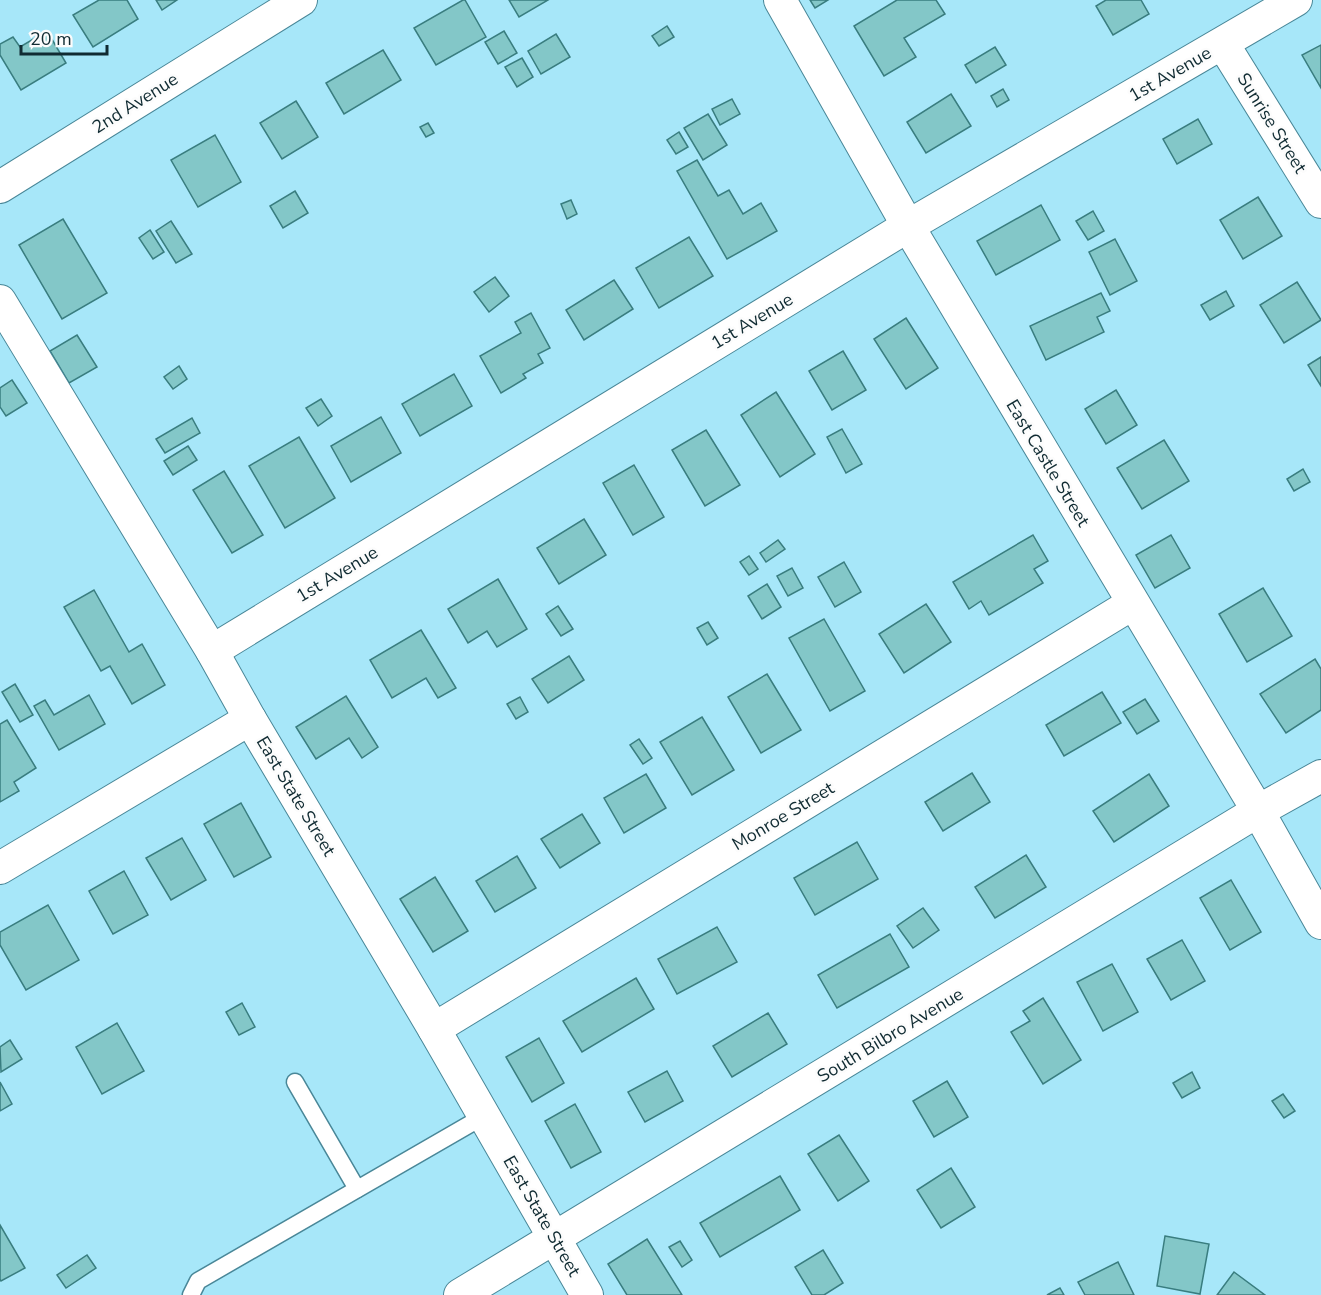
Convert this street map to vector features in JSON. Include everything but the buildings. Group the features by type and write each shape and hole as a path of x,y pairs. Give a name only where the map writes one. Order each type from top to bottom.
{"street":[{"name":"2nd Avenue","path":"0,187 301,0"},
{"name":"East Castle Street","path":"780,0 908,226 1132,604 1258,811 1321,923"},
{"name":"1st Avenue","path":"212,651 908,226 1296,0"},
{"name":"Sunrise Street","path":"1223,44 1321,202"},
{"name":"East State Street","path":"0,301 212,651 587,1295"},
{"name":"Monroe Street","path":"434,1029 1132,604"},
{"path":"0,868 250,719"},
{"name":"South Bilbro Avenue","path":"460,1295 1258,811 1321,776"}],"lane":[{"path":"295,1082 357,1189"},
{"path":"191,1295 198,1281 484,1116"}]}
